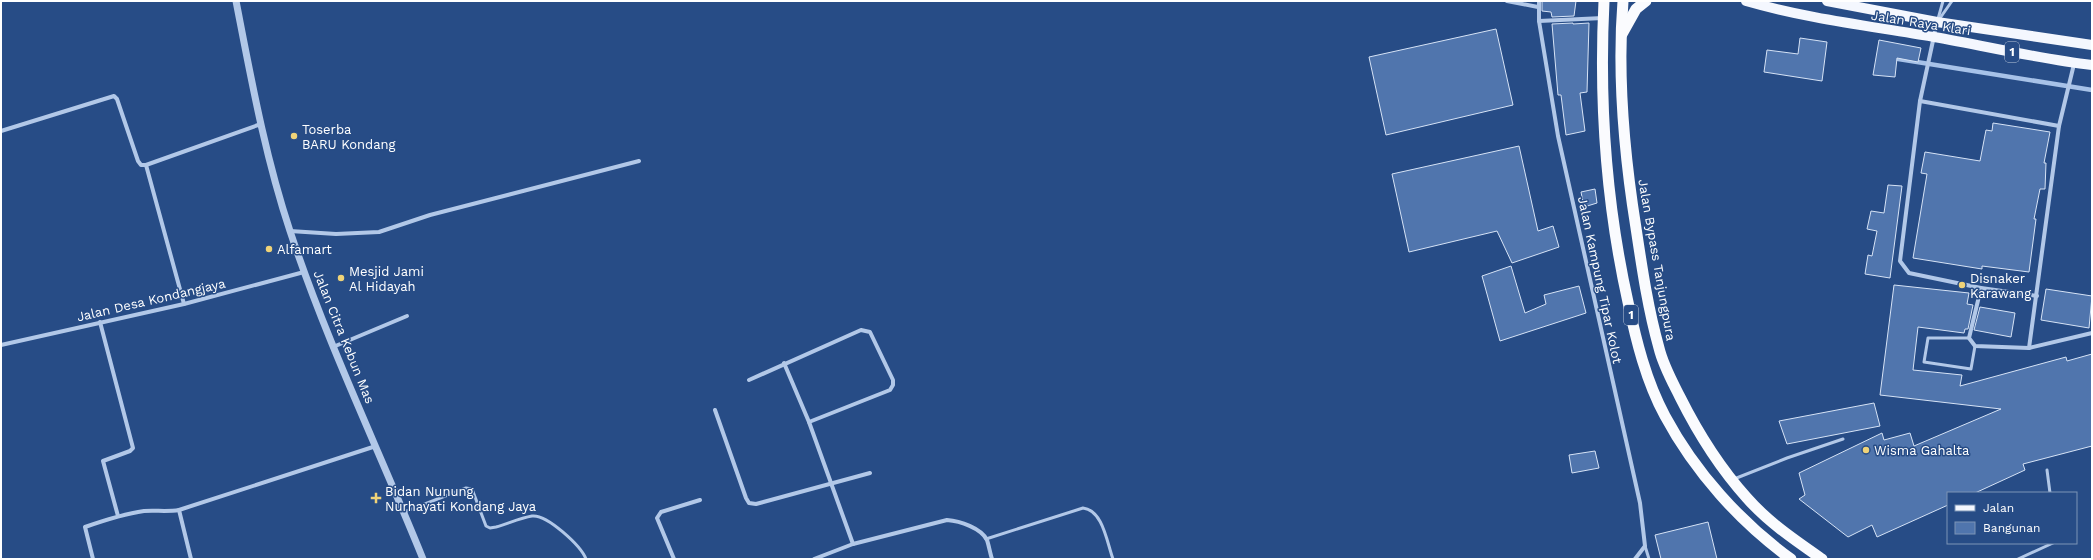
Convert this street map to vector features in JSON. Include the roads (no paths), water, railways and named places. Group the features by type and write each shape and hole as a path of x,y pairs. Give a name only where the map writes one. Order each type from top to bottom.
{"highway":[{"path":"1600,1 1603,18"},
{"name":"1","path":"1604,1 1604,135 1607,184 1614,235 1625,288 1635,334 1646,370 1665,416 1689,454 1716,491 1744,520 1791,559"},
{"name":"Jalan Bypass Tanjungpura","path":"1623,1 1621,36 1624,144 1639,250 1659,349 1687,411 1709,448 1732,480 1748,499 1771,521 1822,559"},
{"path":"1621,36 1636,9 1646,1"}],"main road":[{"name":"Jalan Raya Klari","path":"1746,1 1768,7 1866,27 2092,65"},
{"name":"Jalan Raya Klari","path":"1827,1 1937,22 2092,45"}],"street":[{"name":"Jalan Citra Kebun Mas","path":"236,1 268,159 290,231 333,347 423,559"},
{"path":"1507,1 1538,7"},
{"name":"Jalan Kampung Tipar Kolot","path":"1539,1 1539,21 1558,136 1640,503 1645,546"},
{"path":"1539,21 1603,18"},
{"path":"1937,22 1932,37 1920,101 1900,261 1909,273 1981,288 2037,296"},
{"path":"2029,348 2059,126 2074,63"},
{"path":"1,131 114,96 117,99 138,161 141,165 146,165 261,124"},
{"path":"1920,101 2059,126"},
{"path":"290,231 336,234 379,232 430,215 639,161"},
{"path":"146,165 184,304"},
{"name":"Jalan Desa Kondangjaya","path":"1,344 184,304 305,272"},
{"path":"1981,288 1969,338 1975,346 2029,348 2092,333"},
{"path":"333,347 407,316"},
{"path":"100,322 133,448 130,451 103,461 118,516"},
{"path":"749,380 784,363 861,330 870,332 893,380 893,385 890,390 809,422"},
{"path":"784,363 809,422 853,544"},
{"path":"715,410 749,503 756,504 870,473"},
{"path":"93,559 85,527 118,516 146,511 164,512 179,510 376,446"},
{"path":"674,559 657,518 661,512 700,500"},
{"path":"179,510 191,559"},
{"path":"814,559 853,544 947,520 960,521 986,538 992,559"},
{"path":"1635,559 1645,546"}],"lane":[{"path":"1937,22 1943,1"},
{"path":"1937,22 1952,1"},
{"path":"1969,338 1928,338 1924,362 1971,369 1975,346"},
{"path":"1732,480 1787,458 1843,439"},
{"path":"2047,470 2050,492"},
{"path":"404,512 466,488 472,489 486,526 496,528 533,516 540,517 547,520 577,543 586,559"},
{"path":"986,538 1083,508 1089,509 1098,517 1113,559"},
{"path":"2018,559 2051,544"},
{"path":"1645,546 1649,559"}],"waterway":[{"path":"1892,58 2092,90"}],"place":[{"name":"Toserba BARU Kondang","path":"294,136"},
{"name":"Alfamart","path":"269,249"},
{"name":"Mesjid Jami Al Hidayah","path":"341,278"},
{"name":"Disnaker Karawang","path":"1962,285"},
{"name":"Wisma Gahalta","path":"1866,450"},
{"name":"Bidan Nunung Nurhayati Kondang Jaya","path":"376,498"}]}
